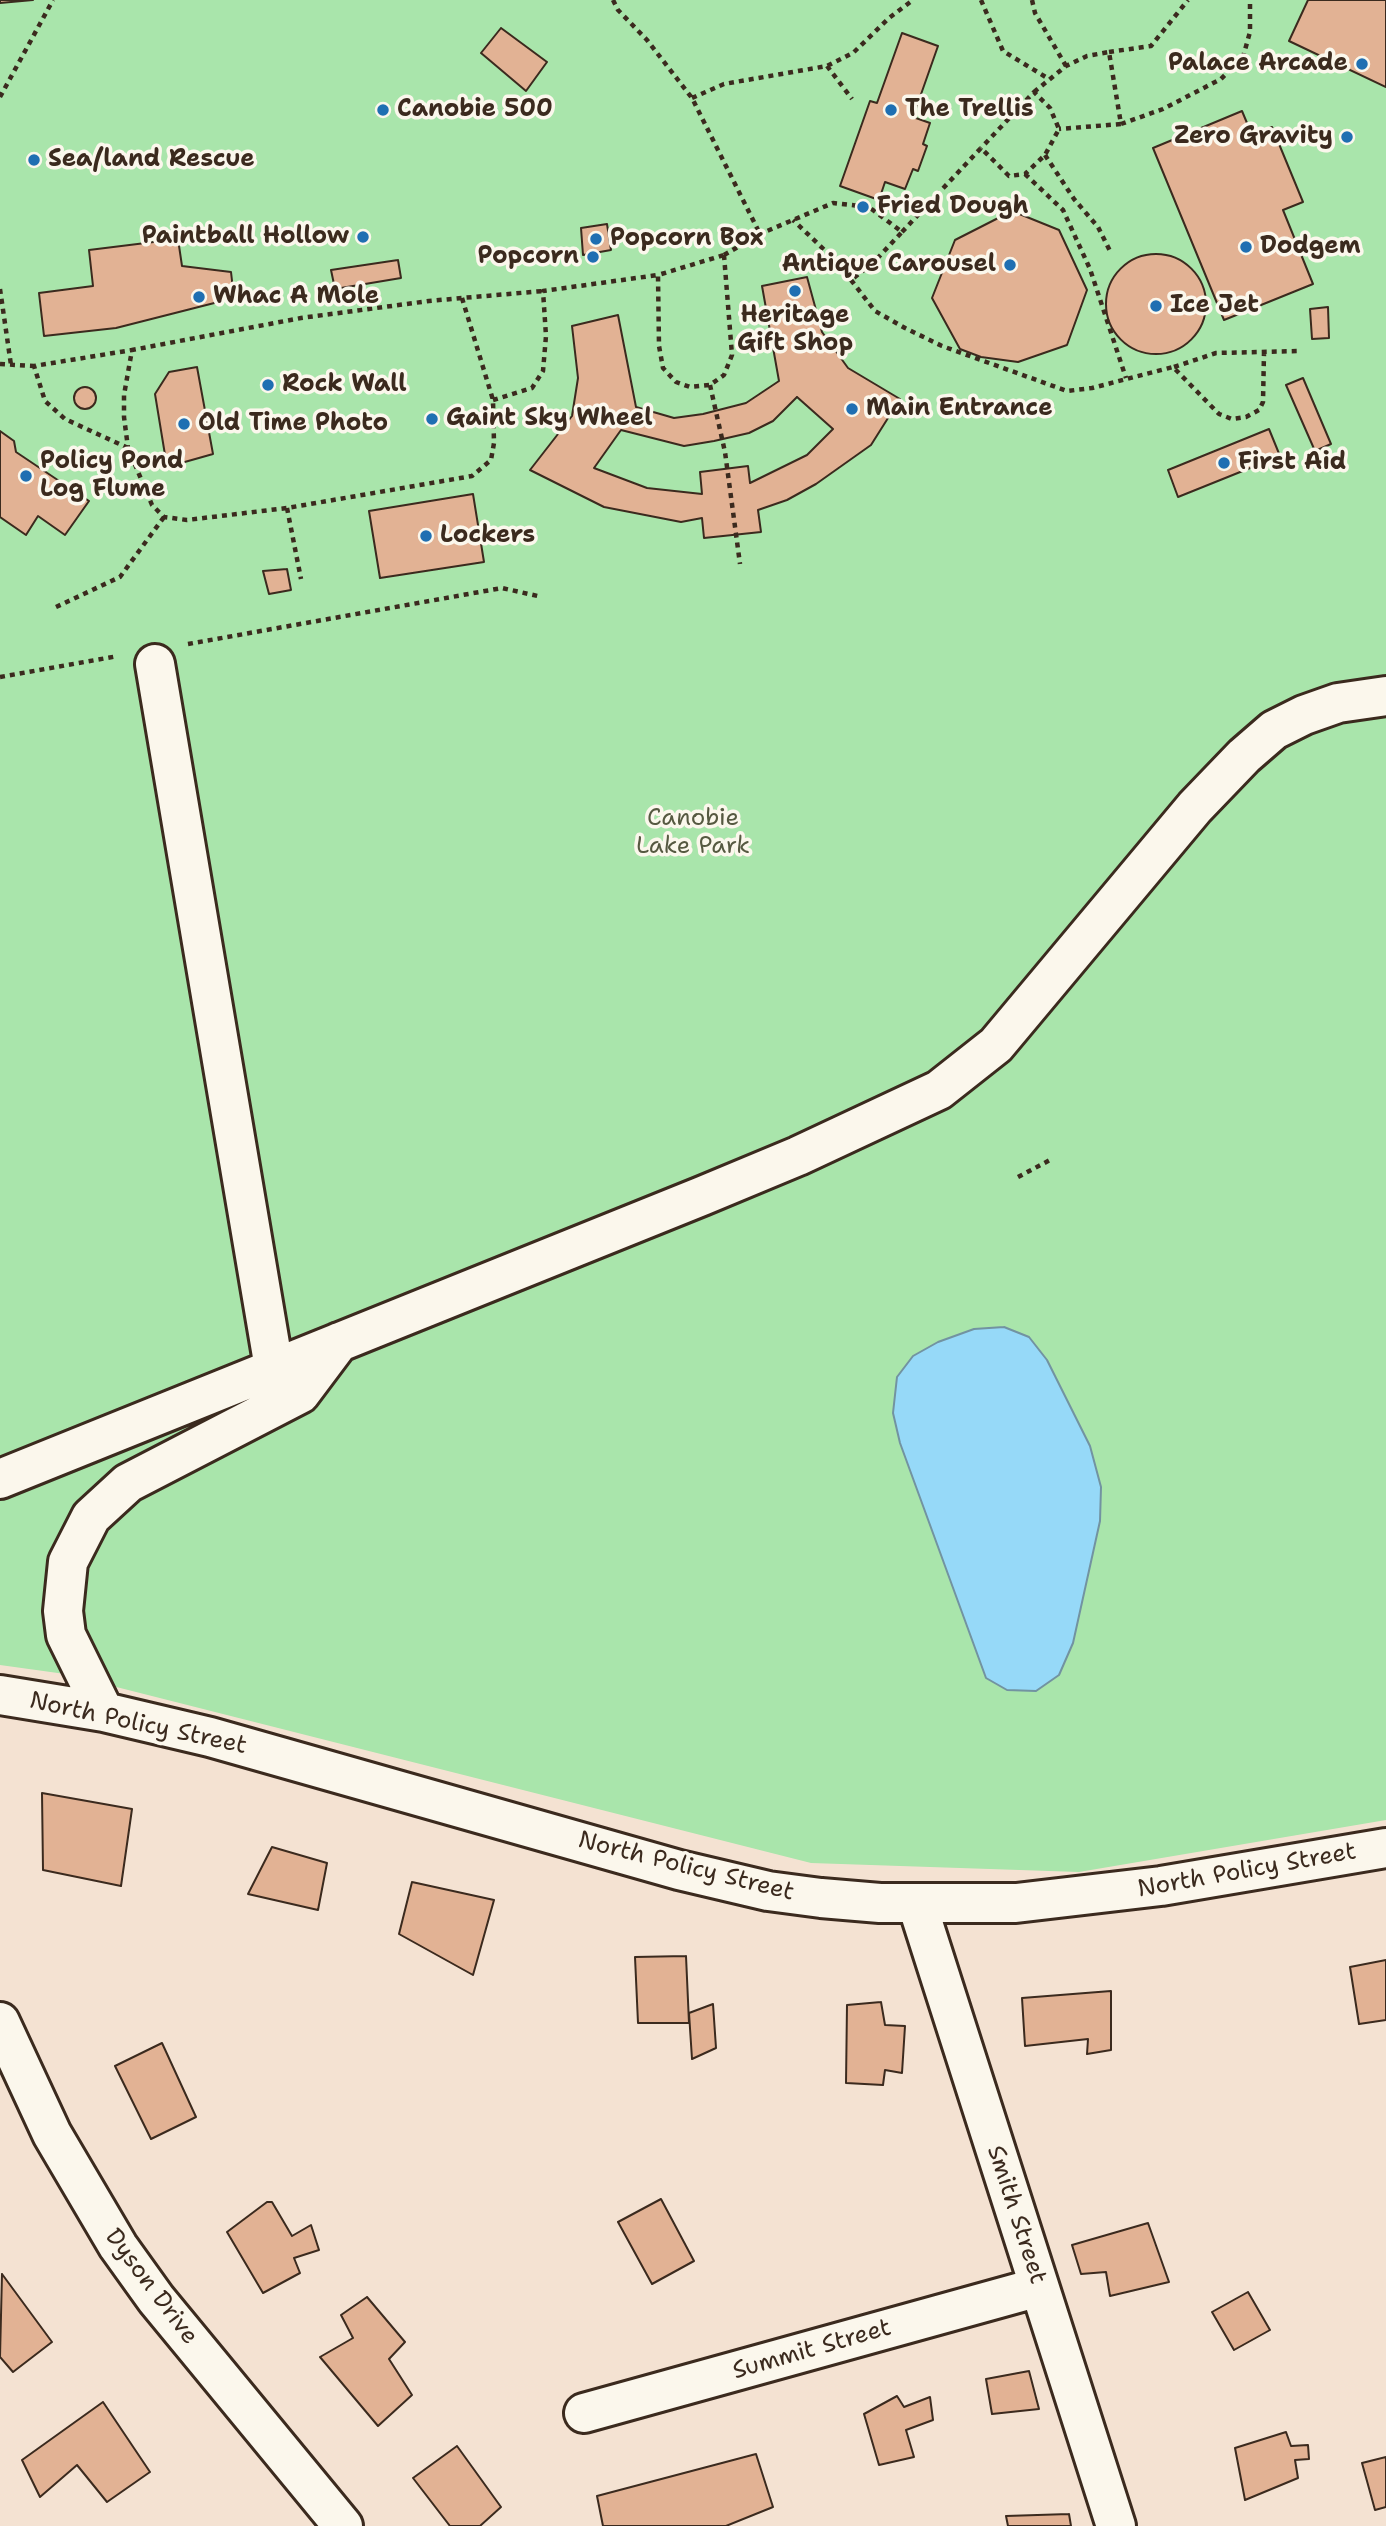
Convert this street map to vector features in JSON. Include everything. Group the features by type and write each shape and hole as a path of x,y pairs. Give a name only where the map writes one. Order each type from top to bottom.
{"street":[{"path":"151,655 274,1368"},
{"path":"0,1479 786,1161 939,1090 1004,1037 1200,801 1244,756 1275,730 1304,715 1338,703 1386,696"},
{"path":"104,1712 66,1635 63,1611 68,1562 91,1517 128,1483 300,1394 340,1341"},
{"name":"North Policy Street","path":"0,1695 104,1712 210,1737 679,1870 781,1893 917,1904 1016,1903 1108,1894 1386,1848"},
{"name":"Smith Street","path":"917,1904 1116,2526"},
{"name":"Dyson Drive","path":"0,2022 51,2134 118,2246 156,2299 343,2526"},
{"name":"Summit Street","path":"584,2413 1039,2287"}],"path":[{"path":"0,97 54,0"},
{"path":"613,0 618,10 648,40 692,98 760,234"},
{"path":"692,98 724,84 827,66 853,53 889,18 913,0"},
{"path":"981,0 1003,51 1049,79"},
{"path":"1032,0 1035,13 1066,66"},
{"path":"851,280 869,267 1049,79 1066,66 1087,56 1151,46 1188,0"},
{"path":"1059,129 1121,124 1163,109 1221,79 1243,57 1250,32 1250,0"},
{"path":"1109,52 1121,124"},
{"path":"827,66 852,99"},
{"path":"1034,92 1049,108 1059,129"},
{"path":"981,148 1009,176 1025,174 1045,155 1059,129"},
{"path":"1045,155 1098,227 1111,251"},
{"path":"1025,174 1063,210 1090,269 1126,378"},
{"path":"0,364 34,366 301,318 543,291 658,275 724,255 760,234 833,203 869,207 902,232"},
{"path":"793,220 834,259 875,311 942,346 1067,391 1092,388 1173,368 1216,353 1301,351"},
{"path":"658,275 659,346 663,368 676,382 683,385 710,385 724,375 732,355 724,255"},
{"path":"0,289 11,365"},
{"path":"493,400 532,388 543,371 546,336 543,291"},
{"path":"132,350 124,395 128,448 152,505 164,517 187,520 288,508 472,476 491,460 494,443 493,400 462,298"},
{"path":"1173,368 1219,414 1232,419 1259,410 1263,402 1264,353"},
{"path":"34,366 44,401 65,419 128,448"},
{"path":"710,385 725,452 740,564"},
{"path":"288,508 301,579"},
{"path":"56,607 120,577 164,517"},
{"path":"0,677 151,655 502,588 542,597"},
{"path":"1018,1177 1050,1160"}],"green space":[{"name":"Canobie Lake Park","path":"0,0 1386,0 1386,1820 1079,1872 811,1863 65,1674 0,1665"}],"water":[{"path":"1004,1327 1029,1337 1047,1360 1090,1446 1101,1487 1100,1521 1073,1643 1059,1675 1036,1691 1007,1690 986,1678 900,1443 893,1413 897,1377 913,1356 938,1342 974,1329"}],"building":[{"path":"0,0 33,0 0,3"},
{"name":"Palace Arcade","path":"1308,0 1386,0 1386,87 1289,41"},
{"path":"501,28 547,62 526,91 481,53"},
{"name":"The Trellis","path":"902,33 938,46 913,117 930,123 923,144 927,146 918,171 913,169 905,189 885,182 879,200 840,186 870,101 877,103"},
{"name":"Dodgem","path":"1242,111 1252,135 1272,127 1303,202 1283,210 1313,284 1224,320 1153,148"},
{"name":"Antique Carousel","path":"1012,211 1059,230 1087,290 1067,345 1018,362 981,357 960,349 932,298 955,240"},
{"name":"Popcorn Box","path":"607,224 611,250 583,255 581,228"},
{"path":"178,239 182,266 231,272 234,298 116,328 44,336 39,293 93,286 89,250"},
{"name":"Ice Jet","path":"1156,254 1184,262 1198,276 1206,304 1198,332 1184,346 1156,354 1128,346 1114,332 1106,304 1114,276 1128,262"},
{"path":"398,260 401,278 335,289 331,270"},
{"name":"Main Entrance","path":"807,277 822,332 848,368 900,399 871,445 816,484 787,500 758,510 761,532 704,538 702,518 681,522 604,507 530,470 572,416 578,378 572,326 618,315 636,407 674,418 703,414 746,403 779,381 762,286","holes":["797,397 833,429 807,455 750,483 748,466 700,472 702,494 647,488 594,468 621,430 684,446 714,441 749,433 773,421"]},
{"path":"1328,307 1329,338 1312,339 1310,309"},
{"name":"Old Time Photo","path":"197,367 213,454 167,467 155,394 169,372"},
{"path":"1303,378 1331,444 1315,451 1286,385"},
{"path":"85,387 93,390 96,398 93,406 85,409 77,406 74,398 77,390"},
{"name":"First Aid","path":"1269,429 1280,456 1178,497 1168,470"},
{"name":"Policy Pond Log Flume","path":"0,431 14,441 16,452 89,501 65,535 38,516 26,535 0,517"},
{"name":"Lockers","path":"473,494 484,562 380,578 369,511"},
{"path":"287,569 291,590 269,594 263,571"},
{"path":"42,1793 132,1809 121,1886 43,1870"},
{"path":"272,1847 327,1863 318,1910 248,1894"},
{"path":"412,1882 494,1900 473,1975 399,1934"},
{"path":"686,1956 689,2023 638,2023 635,1957"},
{"path":"1386,1960 1386,2020 1359,2024 1350,1967"},
{"path":"1111,1991 1111,2050 1087,2054 1088,2039 1025,2046 1022,1998"},
{"path":"881,2002 885,2025 905,2026 902,2073 885,2070 883,2085 846,2083 847,2005"},
{"path":"713,2004 716,2048 692,2059 689,2013"},
{"path":"162,2043 196,2117 151,2139 115,2066"},
{"path":"661,2199 694,2261 652,2284 618,2222"},
{"path":"267,2202 272,2202 292,2236 311,2225 319,2250 294,2258 300,2273 263,2293 227,2232"},
{"path":"1148,2223 1169,2282 1110,2296 1106,2272 1081,2274 1072,2245"},
{"path":"2,2274 52,2342 13,2372 0,2357"},
{"path":"1248,2292 1270,2330 1234,2350 1212,2312"},
{"path":"367,2297 405,2342 389,2359 412,2395 378,2426 320,2357 353,2338 341,2315"},
{"path":"1029,2371 1039,2409 992,2414 986,2379"},
{"path":"897,2396 904,2407 930,2397 933,2420 906,2430 914,2457 879,2465 864,2414"},
{"path":"103,2402 150,2472 107,2502 77,2465 40,2497 22,2460"},
{"path":"1286,2432 1291,2446 1308,2445 1309,2459 1295,2460 1298,2478 1245,2500 1235,2448"},
{"path":"457,2446 501,2507 480,2526 450,2526 413,2478"},
{"path":"756,2454 773,2507 726,2526 603,2526 597,2496"},
{"path":"1386,2457 1386,2507 1375,2510 1362,2463"},
{"path":"1069,2514 1071,2526 1008,2526 1006,2516"}],"place":[{"name":"Palace Arcade","path":"1362,64"},
{"name":"Canobie 500","path":"383,110"},
{"name":"The Trellis","path":"891,110"},
{"name":"Zero Gravity","path":"1347,137"},
{"name":"Sea/land Rescue","path":"34,160"},
{"name":"Fried Dough","path":"863,207"},
{"name":"Paintball Hollow","path":"363,237"},
{"name":"Popcorn Box","path":"596,239"},
{"name":"Dodgem","path":"1246,247"},
{"name":"Popcorn","path":"593,257"},
{"name":"Antique Carousel","path":"1010,265"},
{"name":"Heritage Gift Shop","path":"795,291"},
{"name":"Whac A Mole","path":"199,297"},
{"name":"Ice Jet","path":"1156,306"},
{"name":"Rock Wall","path":"268,385"},
{"name":"Main Entrance","path":"852,409"},
{"name":"Gaint Sky Wheel","path":"432,419"},
{"name":"Old Time Photo","path":"184,424"},
{"name":"First Aid","path":"1224,463"},
{"name":"Policy Pond Log Flume","path":"26,476"},
{"name":"Lockers","path":"426,536"}]}
